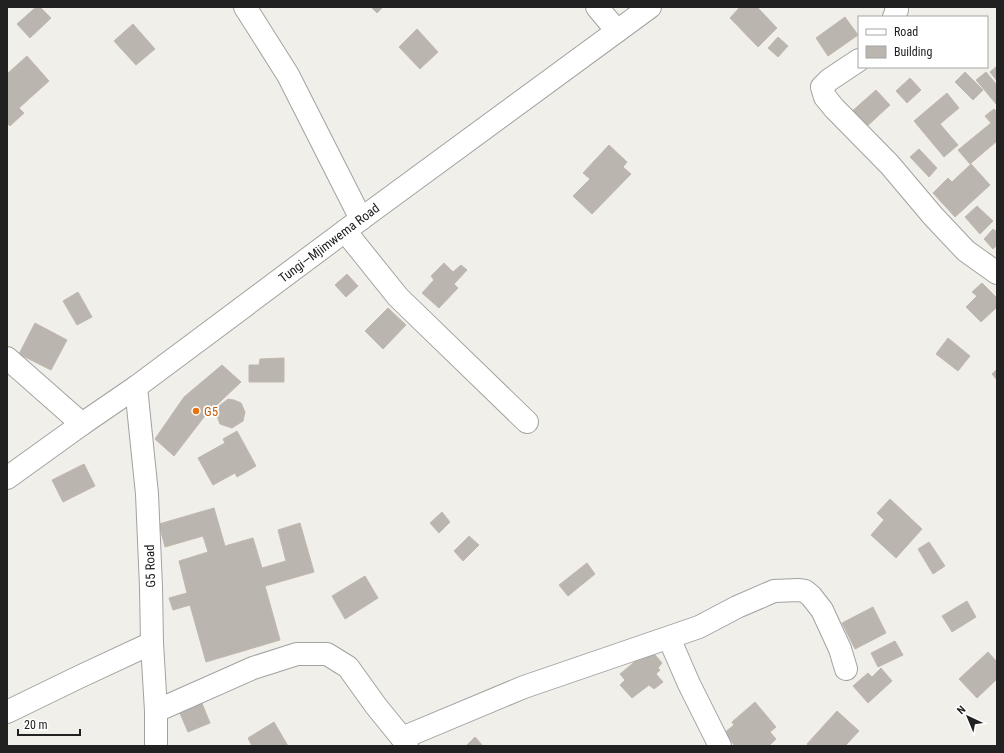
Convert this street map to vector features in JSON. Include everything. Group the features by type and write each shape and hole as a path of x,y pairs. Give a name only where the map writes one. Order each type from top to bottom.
{"street":[{"path":"245,7 288,75 353,225 398,297 526,422"},
{"path":"597,7 617,31"},
{"name":"Tungi—Mjimwema Road","path":"7,478 136,387 353,225 650,7"},
{"path":"858,61 829,80 822,87 825,97 890,166 966,252 997,273"},
{"path":"7,358 82,424"},
{"name":"G5 Road","path":"136,387 147,494 156,711 156,746"},
{"path":"156,711 253,668 297,654 327,654 348,667 376,706 405,742 524,687 699,627 737,607 774,591 798,590 805,591 812,596 822,610 840,648 846,670"},
{"path":"669,638 689,684 720,746"},
{"path":"7,712 152,643"}],"building":[{"path":"36,7 40,7 51,18 30,38 17,24"},
{"path":"371,7 383,7 377,13"},
{"path":"740,7 757,7 777,28 758,47 730,18"},
{"path":"845,17 858,35 828,56 816,38"},
{"path":"133,24 155,49 136,65 114,41"},
{"path":"417,29 438,52 420,69 399,47"},
{"path":"778,37 788,46 778,57 768,48"},
{"path":"27,56 49,81 19,108 24,113 10,126 7,123 7,74"},
{"path":"997,66 997,81 990,72"},
{"path":"965,72 983,90 973,100 955,82"},
{"path":"986,72 997,85 997,105 976,80"},
{"path":"910,78 921,90 907,103 896,91"},
{"path":"876,90 890,105 864,129 850,113"},
{"path":"947,93 959,108 940,124 958,145 944,157 914,121"},
{"path":"994,109 997,112 997,141 970,164 958,150 991,123 985,116"},
{"path":"609,145 627,162 623,167 631,174 592,214 573,196 590,179 583,173"},
{"path":"919,149 937,168 929,177 910,157"},
{"path":"971,164 990,185 955,217 933,193 948,178 952,182"},
{"path":"977,206 993,221 980,234 965,217"},
{"path":"993,229 997,232 997,245 993,249 984,239"},
{"path":"444,263 453,272 461,265 467,270 454,284 458,288 439,308 422,293 434,280 431,276"},
{"path":"347,274 358,286 346,297 335,285"},
{"path":"982,283 997,298 997,307 981,322 966,307 977,296 972,292"},
{"path":"78,292 92,317 77,325 63,301"},
{"path":"388,308 406,325 383,349 365,331"},
{"path":"35,323 67,340 51,370 19,354"},
{"path":"948,338 970,356 958,371 936,354"},
{"path":"284,358 284,382 249,382 249,365 259,365 260,359"},
{"path":"222,365 241,382 204,417 174,456 155,439 184,397"},
{"path":"997,369 997,380 992,374"},
{"path":"228,399 241,403 245,412 243,421 232,428 220,424 217,416 219,406"},
{"path":"237,431 256,466 237,477 235,473 213,485 198,458 225,443 223,439"},
{"path":"84,464 95,486 63,502 52,480"},
{"path":"890,499 922,529 896,558 871,535 884,520 877,513"},
{"path":"214,508 225,546 253,538 262,568 286,561 278,530 300,523 314,572 265,586 280,640 206,662 190,605 173,610 169,598 187,593 179,561 208,552 203,536 165,547 159,524"},
{"path":"442,512 450,522 439,533 430,523"},
{"path":"469,536 479,545 463,561 454,551"},
{"path":"929,542 945,566 933,574 918,549"},
{"path":"587,563 595,574 568,596 559,585"},
{"path":"365,576 378,598 345,619 332,596"},
{"path":"967,601 976,617 952,632 942,616"},
{"path":"873,607 886,633 855,649 842,623"},
{"path":"895,641 903,655 878,667 871,653"},
{"path":"650,649 662,663 658,668 660,670 656,674 663,682 654,689 649,685 632,698 620,685 625,680 620,674"},
{"path":"988,652 997,662 997,679 977,698 959,679"},
{"path":"881,668 892,681 868,703 853,686 868,673 872,677"},
{"path":"201,701 210,723 188,732 179,711"},
{"path":"755,702 776,727 770,732 776,739 769,746 735,746 724,733 734,725 732,722"},
{"path":"837,711 859,731 845,746 809,746 807,744"},
{"path":"274,722 288,746 252,746 248,738"},
{"path":"475,737 483,746 466,746"}],"place":[{"name":"G5","path":"196,411"}]}
